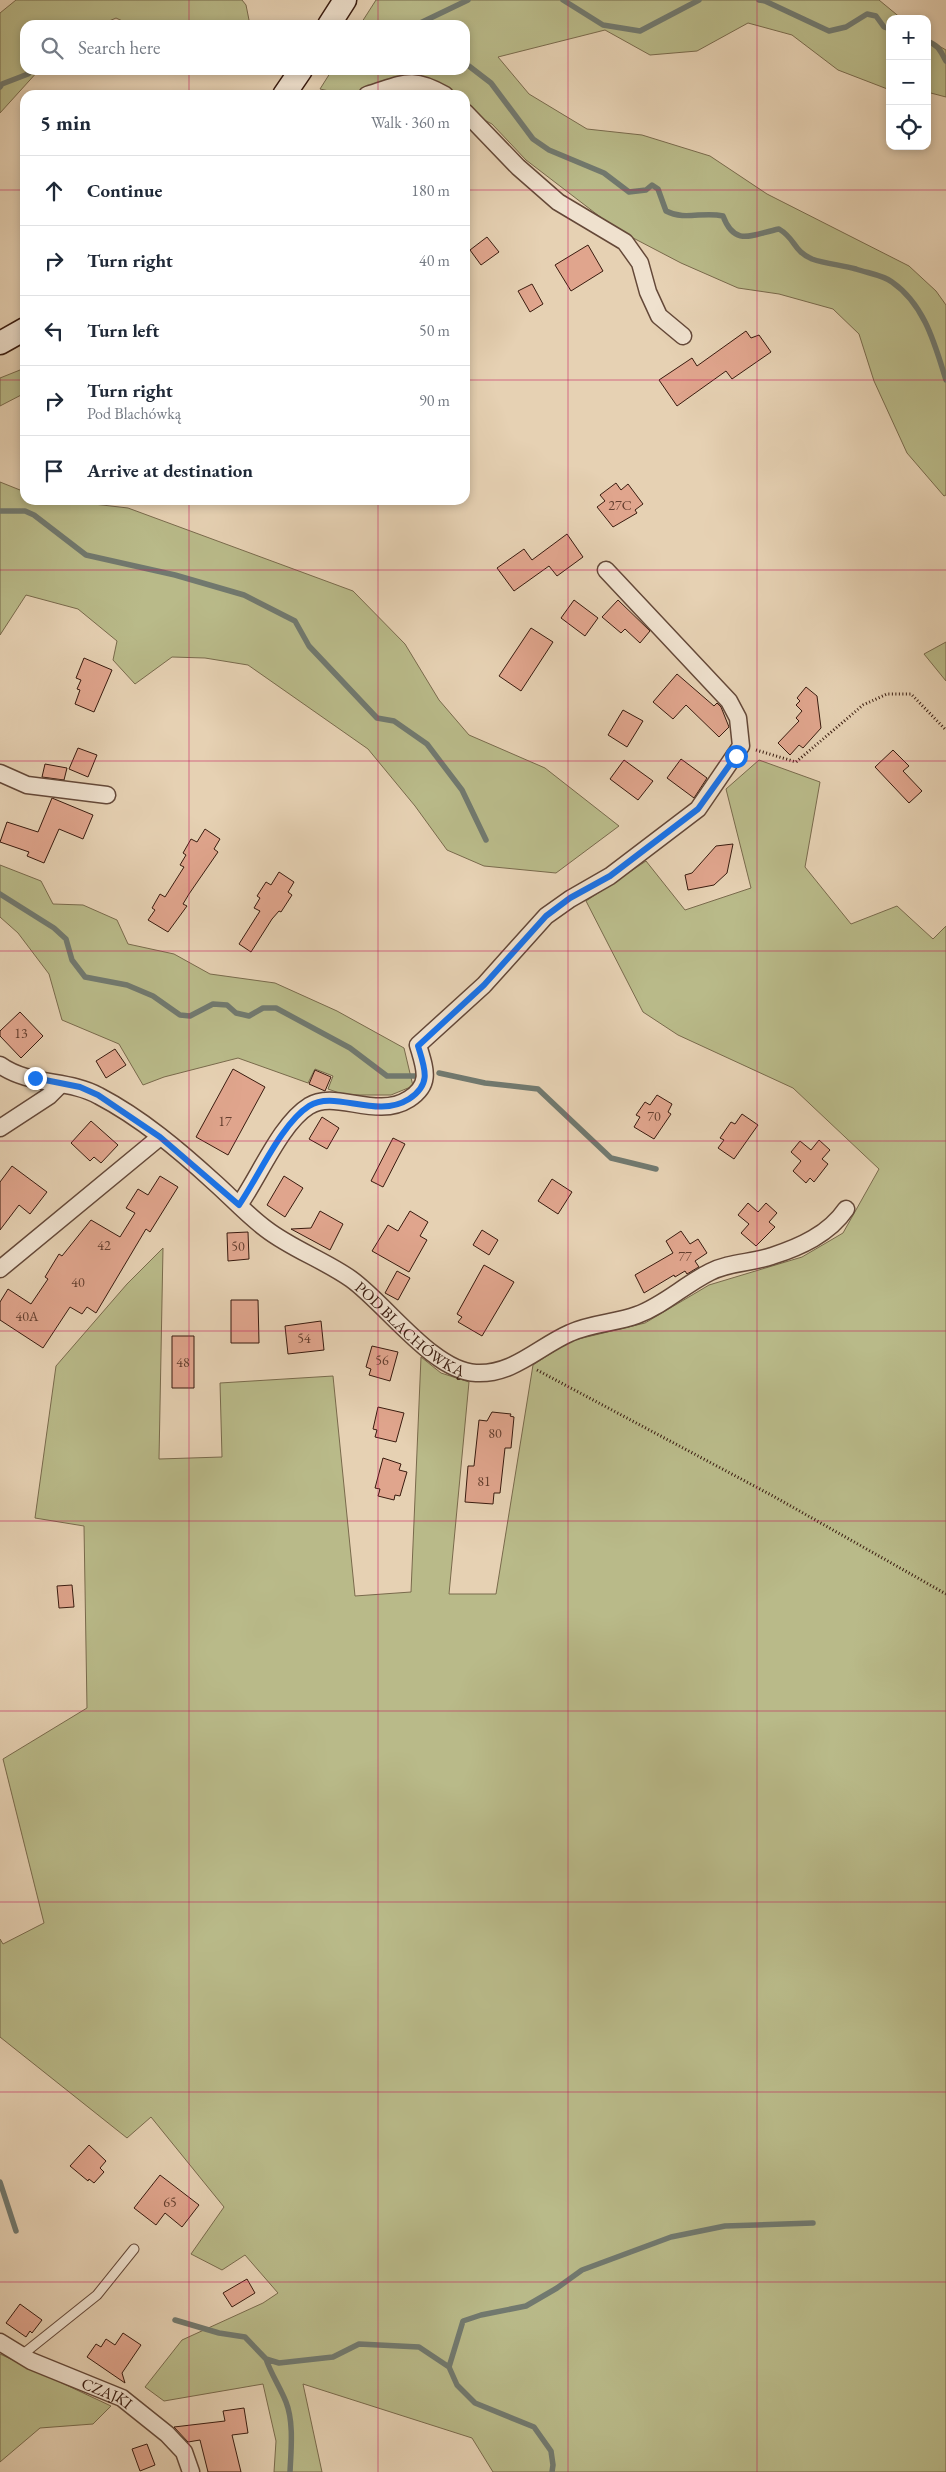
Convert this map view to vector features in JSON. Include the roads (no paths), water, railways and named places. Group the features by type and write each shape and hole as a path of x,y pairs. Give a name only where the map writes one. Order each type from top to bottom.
{"street":[{"path":"332,20 345,0"},
{"path":"287,90 298,75"},
{"path":"382,90 410,81 427,84 437,90"},
{"path":"470,117 518,166 558,202 625,242 640,264 648,292 659,316 683,336"},
{"path":"0,343 20,332"},
{"path":"239,1205 286,1129 296,1115 311,1104 333,1101 380,1108 400,1105 414,1095 424,1084 426,1076 418,1046 484,985 546,916 570,898 610,876 698,809 741,746 738,718 729,701 606,570"},
{"path":"0,773 27,785 106,795"},
{"name":"POD BLACHÓWKĄ","path":"0,1066 16,1074 60,1085 80,1087 98,1095 160,1137 272,1233 338,1270 357,1283 444,1363 455,1369 478,1373 494,1372 514,1366 573,1331 634,1316 653,1308 710,1272 730,1265 772,1256 822,1234 837,1223 846,1209"},
{"path":"0,1128 49,1096 60,1085"},
{"path":"0,1268 160,1137"},
{"name":"CZAJKI","path":"0,2342 22,2355 122,2398 167,2434 184,2452 191,2472"}],"lane":[{"path":"22,2355 97,2295 134,2249"}],"waterway":[{"path":"426,20 468,0"},
{"path":"563,0 603,25 640,31 699,0"},
{"path":"759,0 765,1 829,31 846,27 867,14 876,16 886,28"},
{"path":"931,43 937,47 946,61"},
{"path":"470,67 491,83 533,139 549,150 604,173 629,192 646,190 652,185 658,189 666,211 687,216 723,216 733,232 739,235 753,236 779,229 789,237 801,252 812,259 875,274 892,282 913,302 921,314 933,340 946,380"},
{"path":"0,87 2,84 25,75"},
{"path":"0,511 25,511 34,515 86,555 175,575 244,595 295,621 309,646 377,718 394,721 427,744 462,790 486,840"},
{"path":"0,894 54,928 66,939 72,960 85,977 127,985 153,996 180,1015 190,1016 213,1004 227,1005 236,1013 249,1016 263,1008 276,1008 350,1048 387,1076 417,1076"},
{"path":"439,1073 485,1083 538,1089 611,1158 656,1169"},
{"path":"0,2182 16,2231"},
{"path":"449,2367 463,2321 481,2315 526,2306 557,2288 582,2270 671,2237 725,2226 813,2223"},
{"path":"175,2320 219,2333 245,2337 266,2359 279,2363 333,2357 359,2344 419,2347 449,2367 457,2385 475,2403 534,2427 551,2451 552,2472"},
{"path":"266,2359 289,2410 291,2436 290,2472"}]}
